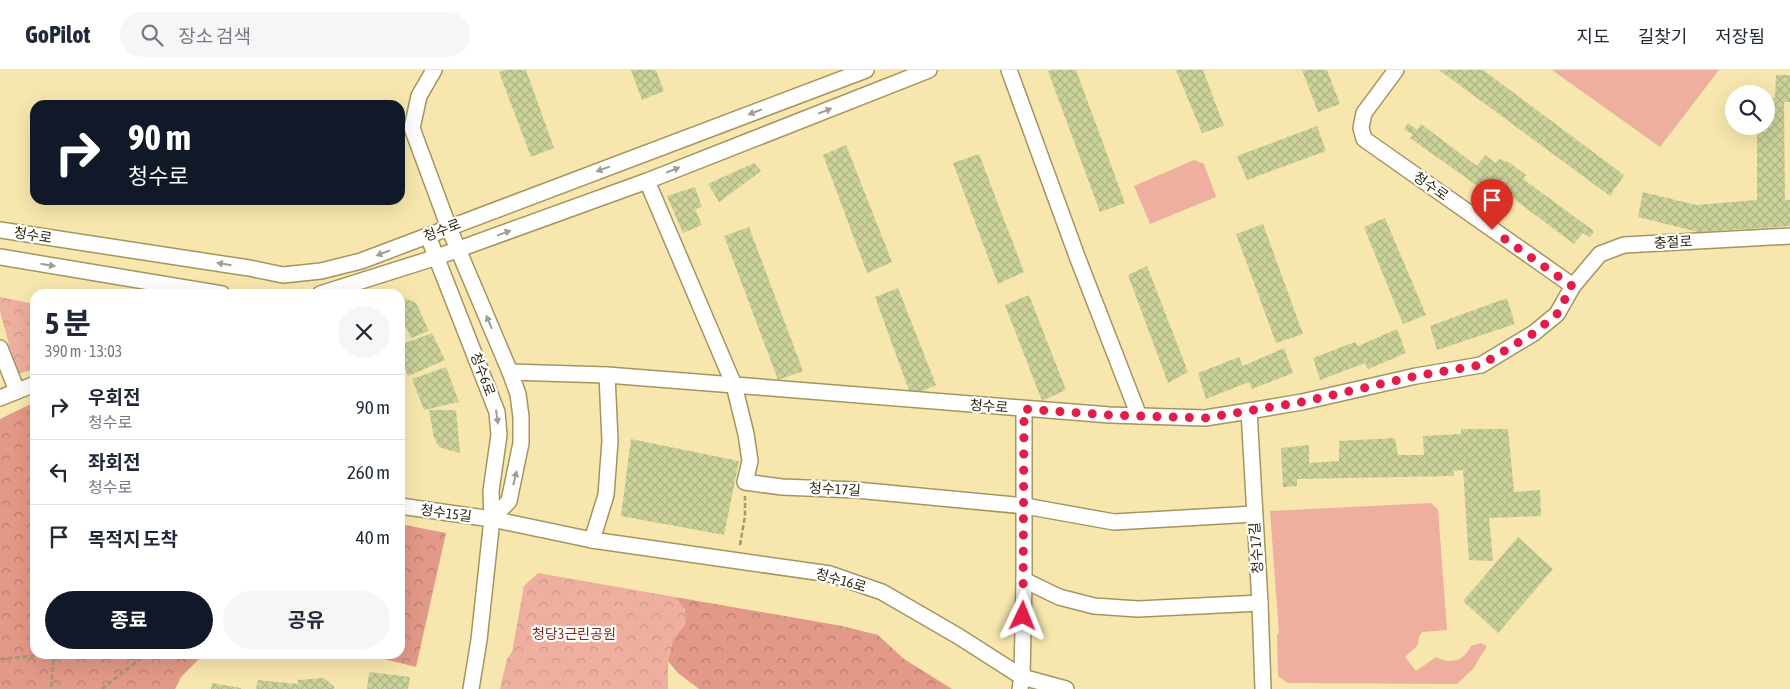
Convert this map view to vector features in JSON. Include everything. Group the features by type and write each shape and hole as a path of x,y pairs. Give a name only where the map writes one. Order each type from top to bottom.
{"street":[{"name":"청수로","path":"434,70 419,96 412,128 450,228"},
{"name":"청수로","path":"0,230 249,268 283,275 320,271 360,261 450,228 866,70"},
{"name":"청수로","path":"336,289 437,257 647,181 929,70"},
{"path":"1009,70 1078,259 1139,416"},
{"name":"청수로","path":"734,385 1024,409 1205,418 1302,402 1416,376 1481,365 1534,333 1557,314 1572,286 1364,139 1361,128 1364,114 1396,70"},
{"path":"647,181 734,385 746,434 750,461 745,482"},
{"path":"428,236 438,222 439,201"},
{"name":"청수6로","path":"450,228 518,394 522,443 509,501 492,519"},
{"name":"청수6로","path":"428,236 497,412 499,436 491,491 492,519 479,640 471,689"},
{"name":"충절로","path":"1572,286 1600,254 1624,245 1790,236"},
{"name":"청수로","path":"0,257 192,289"},
{"path":"0,348 17,391"},
{"name":"청수6로","path":"510,372 607,374 734,385"},
{"path":"592,540 606,495 610,441 607,374"},
{"path":"0,398 30,386"},
{"path":"1021,683 1025,506 1024,409"},
{"path":"1249,411 1254,514"},
{"name":"청수17길","path":"745,482 782,487 856,490 1025,506 1114,522 1254,514 1263,689"},
{"name":"청수15길","path":"405,507 492,519"},
{"name":"청수16로","path":"492,519 592,540 830,574 882,592 958,636 1021,683 1066,689"},
{"path":"1024,580 1059,597 1094,606 1138,609 1260,603"},
{"path":"1257,689 1273,689"}],"path":[{"path":"740,551 745,516 745,482"},
{"path":"0,659 30,656"},
{"path":"51,689 54,659"},
{"path":"102,689 140,659"}],"green space":[{"path":"1552,70 1719,70 1660,147"},
{"path":"1194,160 1204,164 1216,197 1150,224 1134,186"},
{"path":"0,297 30,303 30,370 17,374 0,311"},
{"path":"30,404 30,659 199,659 181,677 175,689 0,689 0,419"},
{"path":"1431,503 1438,510 1447,630 1422,632 1418,645 1405,657 1416,671 1436,657 1447,661 1461,658 1471,646 1481,643 1487,646 1473,669 1457,684 1288,683 1278,676 1277,634 1279,634 1270,511"},
{"path":"405,525 446,533 416,667 384,659 405,659"},
{"name":"청당3근린공원","path":"538,573 675,597 684,609 686,621 674,638 671,647 668,665 668,689 500,689 507,659 512,652 524,586"},
{"path":"675,597 842,626 878,635 904,659 952,689 699,689 678,673 668,661 673,639 685,624 685,610"}],"building":[{"path":"505,70 526,70 554,148 531,157 499,72"},
{"path":"631,70 656,70 664,91 642,100"},
{"path":"1076,70 1125,203 1100,212 1048,71"},
{"path":"1176,70 1203,70 1224,126 1202,133"},
{"path":"1302,70 1327,70 1340,104 1318,112"},
{"path":"1439,70 1483,70 1624,175 1610,196"},
{"path":"1776,75 1790,75 1790,102 1784,102 1785,200 1790,200 1790,226 1698,232 1638,217 1643,192 1696,205 1757,200 1757,135 1775,135"},
{"path":"1408,123 1417,130 1421,124 1477,166 1485,155 1496,163 1499,159 1510,163 1526,175 1523,179 1594,231 1590,238 1583,233 1574,244 1506,193 1500,202 1410,138 1413,135 1404,129"},
{"path":"1317,126 1326,151 1247,180 1237,156"},
{"path":"846,145 892,262 867,273 823,155"},
{"path":"979,154 1024,272 998,284 953,163"},
{"path":"754,163 761,171 719,202 708,184"},
{"path":"695,187 702,207 695,209 702,225 683,233 667,196"},
{"path":"1385,218 1426,315 1403,324 1364,227"},
{"path":"1263,224 1303,334 1276,343 1236,234"},
{"path":"749,227 803,371 778,380 724,236"},
{"path":"1147,266 1188,372 1168,383 1128,275"},
{"path":"898,288 936,385 911,396 875,297"},
{"path":"1029,295 1066,390 1042,401 1005,305"},
{"path":"405,298 416,303 429,331 411,338 406,327"},
{"path":"1507,298 1515,324 1437,350 1430,326"},
{"path":"1397,329 1406,353 1368,369 1365,363 1320,380 1313,358 1355,342 1358,346"},
{"path":"432,333 445,360 408,376 405,370 405,343"},
{"path":"1284,348 1293,373 1252,389 1249,382 1206,399 1198,373 1239,357 1243,366"},
{"path":"446,367 459,402 424,410 412,379"},
{"path":"429,410 456,410 460,453 439,447 434,438"},
{"path":"1461,429 1508,429 1514,492 1540,490 1541,516 1489,518 1493,561 1469,560 1463,470 1453,471 1454,476 1297,479 1297,486 1283,487 1281,448 1309,445 1309,463 1339,461 1339,441 1395,438 1398,455 1424,455 1423,436 1461,434"},
{"path":"631,439 739,461 724,535 621,516"},
{"path":"1518,537 1553,569 1498,633 1463,601"},
{"path":"369,672 410,677 408,689 367,689"},
{"path":"324,678 334,686 334,689 256,689 258,680 298,684 298,680"},
{"path":"212,683 241,688 241,689 211,689"}],"route":[{"path":"1023,616 1024,409 1110,415 1205,418 1302,402 1416,376 1481,365 1534,333 1557,314 1572,286 1492,230"}]}
